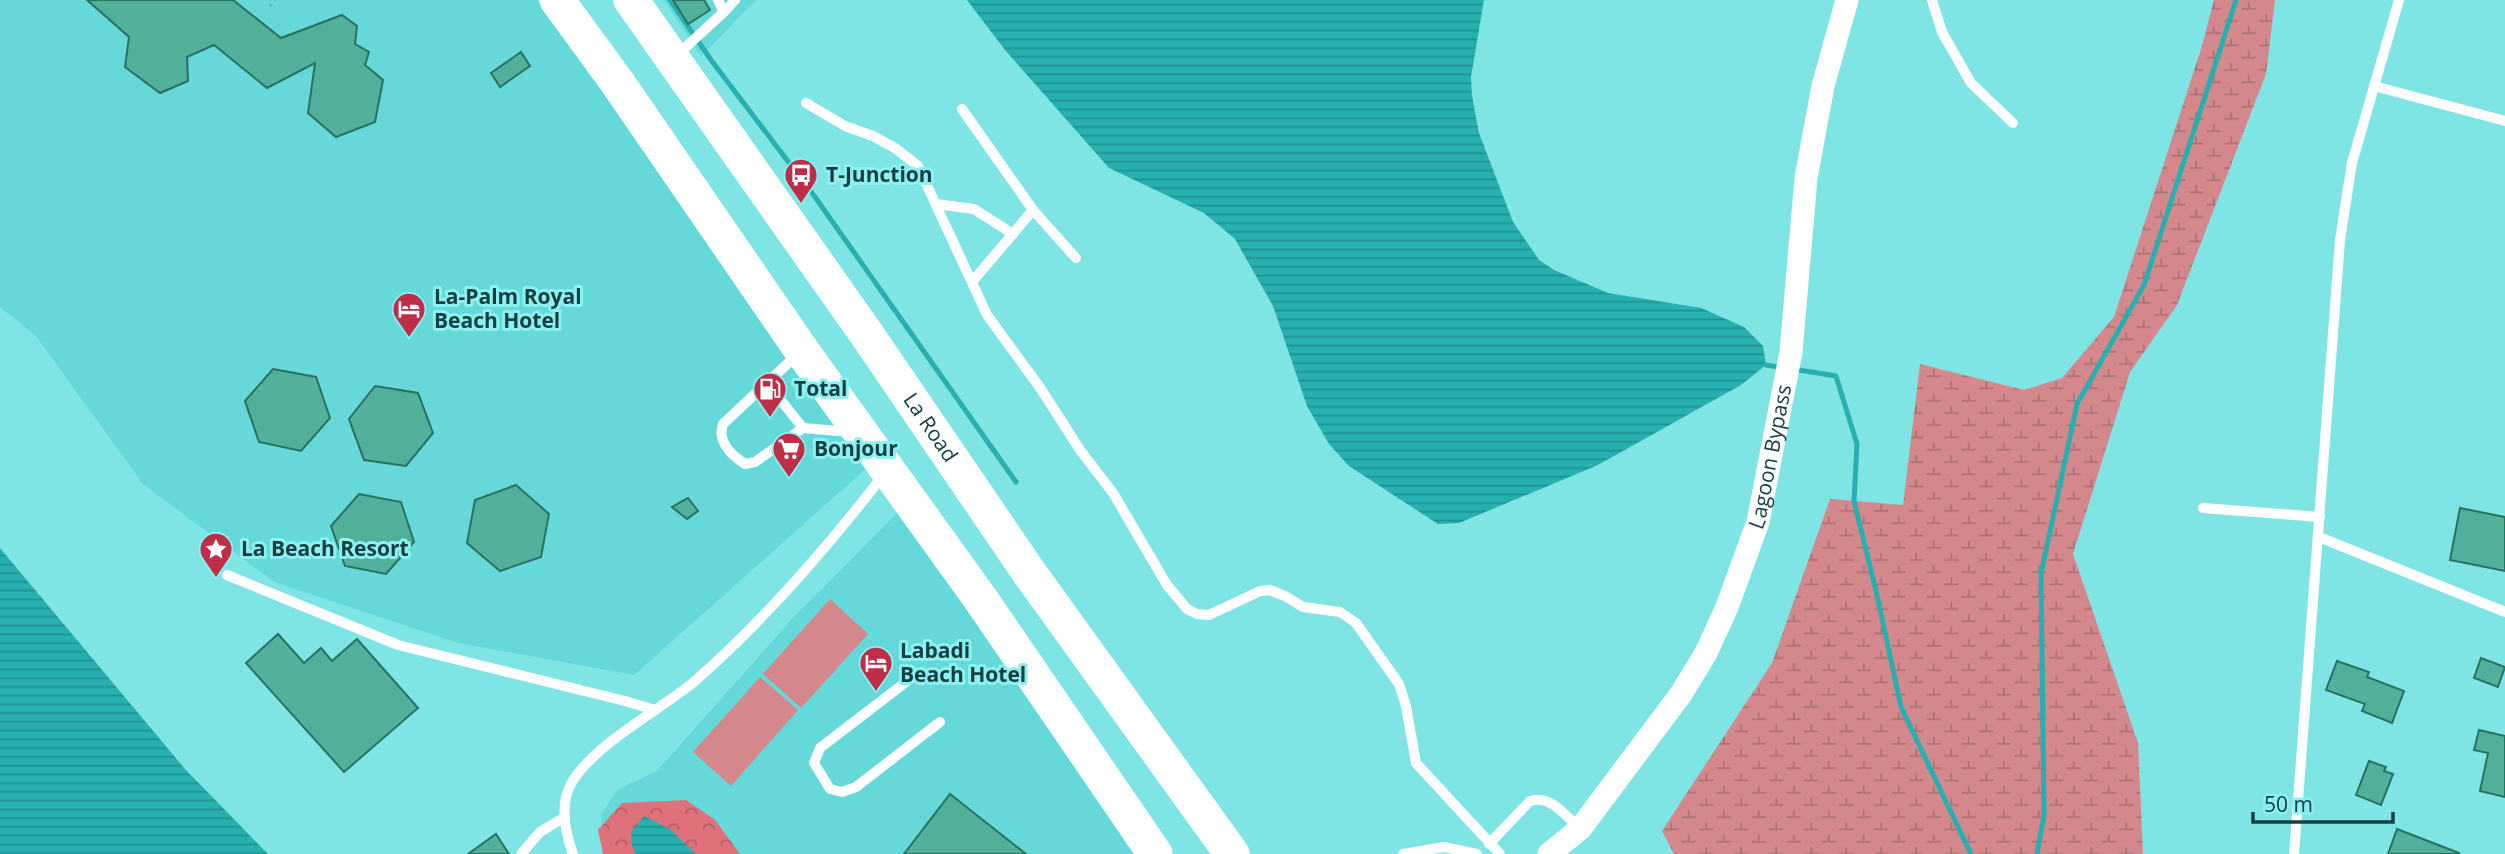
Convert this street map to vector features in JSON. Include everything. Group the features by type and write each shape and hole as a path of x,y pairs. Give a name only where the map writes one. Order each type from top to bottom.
{"main road":[{"path":"556,0 617,82 860,433 982,601 1155,854"},
{"name":"La Road","path":"631,0 681,52 810,253 1028,571 1232,854"}],"street":[{"name":"Lagoon Bypass","path":"1549,854 1580,829 1659,725 1706,653 1727,607 1758,522 1791,352 1806,178 1823,86 1847,0"}],"lane":[{"path":"718,0 725,11"},
{"path":"681,52 735,0"},
{"path":"1932,0 1942,32 1971,83 2013,123"},
{"path":"2294,854 2340,240 2351,163 2399,0"},
{"path":"2374,86 2505,121"},
{"path":"806,103 845,126 873,136 895,148 918,166 987,315 1113,493 1167,585 1187,609 1197,614 1209,615 1260,591 1270,590 1303,607 1340,612 1356,624 1399,684 1406,706 1416,763 1491,849 1499,854"},
{"path":"962,109 1033,210 1076,258"},
{"path":"936,204 974,209 1013,234"},
{"path":"972,282 1033,210"},
{"path":"802,351 723,424 720,432 723,443 745,464 755,462 803,428 860,433"},
{"path":"767,383 803,428"},
{"path":"573,854 565,817 568,790 574,779 596,753 694,681 788,592 887,471"},
{"path":"2203,508 2320,517"},
{"path":"2319,537 2505,612"},
{"path":"227,575 398,645 655,710"},
{"path":"906,682 820,748 814,763 830,789 842,792 856,787 940,722"},
{"path":"1491,849 1530,801 1539,798 1549,802 1580,829"},
{"path":"521,854 540,832 565,817"},
{"path":"1403,854 1444,847 1477,854"}],"path":[{"path":"270,6 275,0"}],"shaded area":[{"name":"La-Palm Royal Beach Hotel","path":"0,0 537,0 869,466 634,675 458,643 274,582 143,484 36,336 0,307"},
{"path":"664,0 756,0 701,56"},
{"path":"967,0 1484,0 1471,77 1479,133 1513,222 1539,260 1554,270 1608,293 1701,308 1744,327 1763,346 1766,365 1741,385 1598,465 1459,523 1438,524 1349,466 1329,444 1307,406 1273,306 1235,239 1204,213 1109,168 1005,50"},
{"name":"Labadi Beach Hotel","path":"900,510 1137,854 603,854 601,815 617,790 657,771 793,618"},
{"path":"0,548 185,769 268,854 0,854"},
{"path":"644,816 670,829 696,854 636,854 632,846 631,832"}],"green space":[{"path":"2214,0 2275,0 2266,74 2177,305 2130,372 2073,554 2138,743 2143,854 1674,854 1662,831 1772,663 1830,499 1903,505 1920,364 2024,390 2062,378 2114,317 2202,46"},
{"path":"830,599 868,634 801,708 763,674"},
{"path":"760,677 798,710 731,786 693,752"},
{"path":"686,800 715,820 740,854 603,854 598,830 622,803"}],"building":[{"path":"87,0 233,0 281,38 342,15 357,26 355,44 369,52 365,65 383,80 375,122 336,137 308,113 315,63 267,88 214,45 187,57 188,81 160,93 125,67 129,37"},
{"path":"673,0 704,0 710,10 688,24"},
{"path":"521,52 530,66 500,87 491,73"},
{"path":"273,369 316,377 330,418 301,451 259,442 245,401"},
{"path":"375,386 418,393 433,433 406,466 364,460 349,419"},
{"path":"516,485 549,514 541,557 500,571 467,543 475,500"},
{"path":"359,494 401,502 414,542 386,574 345,566 331,526"},
{"path":"688,498 698,511 687,519 672,507"},
{"path":"2460,508 2505,517 2505,571 2450,560"},
{"path":"278,634 304,663 321,648 332,661 357,639 418,708 344,772 246,663"},
{"path":"2481,658 2505,667 2498,687 2474,678"},
{"path":"2337,661 2369,672 2367,677 2404,691 2392,723 2362,711 2365,704 2326,690"},
{"path":"2479,730 2505,736 2505,797 2480,791 2488,753 2474,750"},
{"path":"2369,761 2386,767 2384,771 2393,774 2381,805 2356,795"},
{"path":"950,794 1026,854 904,854"},
{"path":"2397,829 2459,853 2459,854 2388,854"},
{"path":"496,834 509,854 468,854"}],"waterway":[{"path":"670,0 711,60 815,197 1016,482"},
{"path":"2037,854 2044,815 2041,574 2077,404 2144,285 2236,0"},
{"path":"1766,365 1784,368"},
{"path":"1793,369 1836,376 1857,444 1854,501 1901,707 1971,854"}],"place":[{"name":"T-Junction","path":"801,205"},
{"name":"La-Palm Royal Beach Hotel","path":"409,339"},
{"name":"Total","path":"770,419"},
{"name":"Bonjour","path":"789,479"},
{"name":"La Beach Resort","path":"216,579"},
{"name":"Labadi Beach Hotel","path":"876,693"}]}
